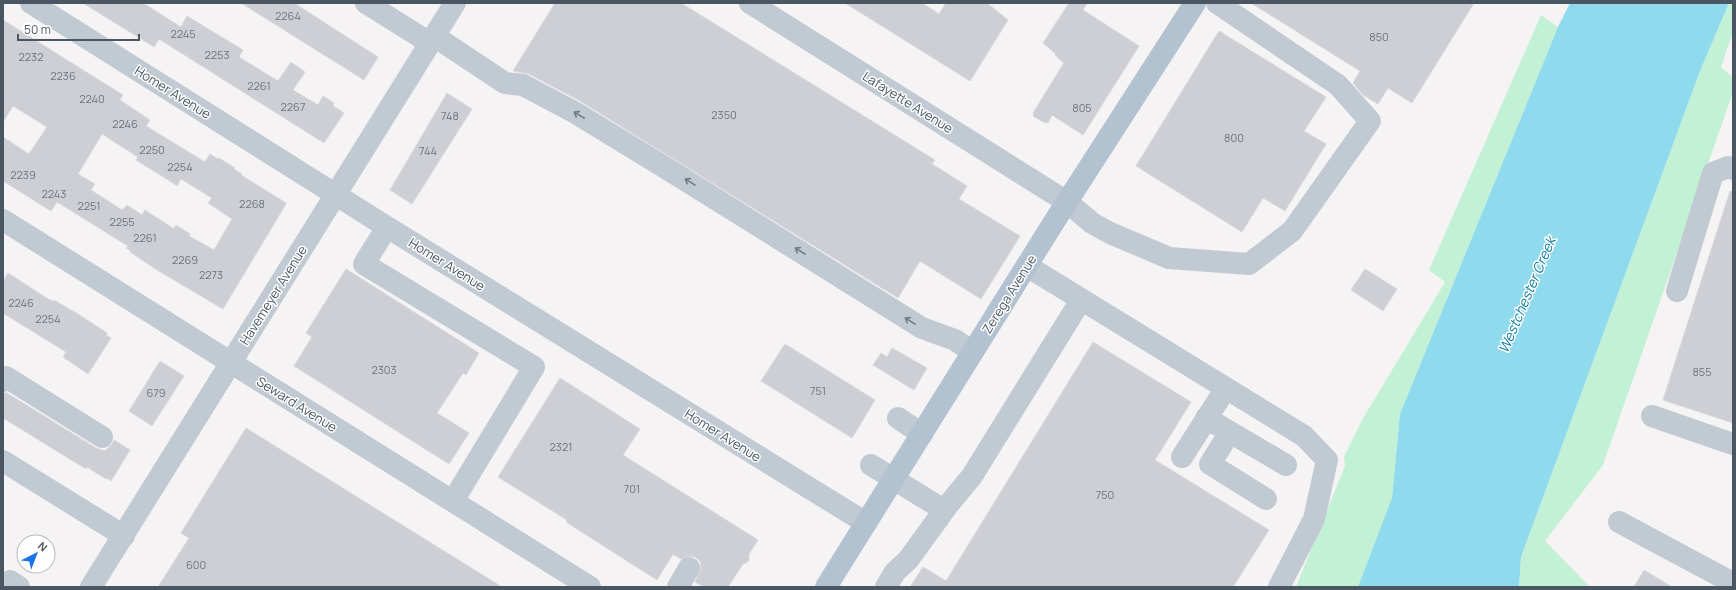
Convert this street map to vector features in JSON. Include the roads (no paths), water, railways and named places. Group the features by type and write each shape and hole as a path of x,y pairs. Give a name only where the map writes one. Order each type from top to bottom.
{"main road":[{"name":"Zerega Avenue","path":"826,587 1026,266 1195,3"}],"street":[{"name":"Homer Avenue","path":"31,3 387,227 866,523"},
{"path":"366,3 505,83 523,85 574,112 922,328 956,341 973,352"},
{"name":"Havemeyer Avenue","path":"91,587 455,3"},
{"name":"Lafayette Avenue","path":"750,3 1067,202 1092,224 1103,230 1169,258 1249,264 1292,231 1370,122 1338,85 1217,3"},
{"path":"1677,291 1713,173 1728,168 1733,169"},
{"name":"Seward Avenue","path":"3,220 590,587"},
{"path":"387,227 364,264 534,367 453,502"},
{"path":"1026,266 1304,436 1327,460 1314,519 1279,587"},
{"path":"886,587 895,572 908,560 944,510 972,476 1081,300"},
{"path":"4,378 102,437"},
{"path":"1182,457 1226,388"},
{"path":"1652,416 1733,444"},
{"path":"898,418 922,434"},
{"path":"1206,418 1286,464"},
{"path":"1230,432 1210,464 1266,498"},
{"path":"3,461 124,536"},
{"path":"871,465 944,510"},
{"path":"1619,522 1733,583"},
{"path":"678,587 689,568"}],"water":[{"name":"Westchester Creek","path":"1570,3 1729,3 1700,71 1521,557 1519,587 1358,587 1392,498 1400,414 1558,27"}]}
